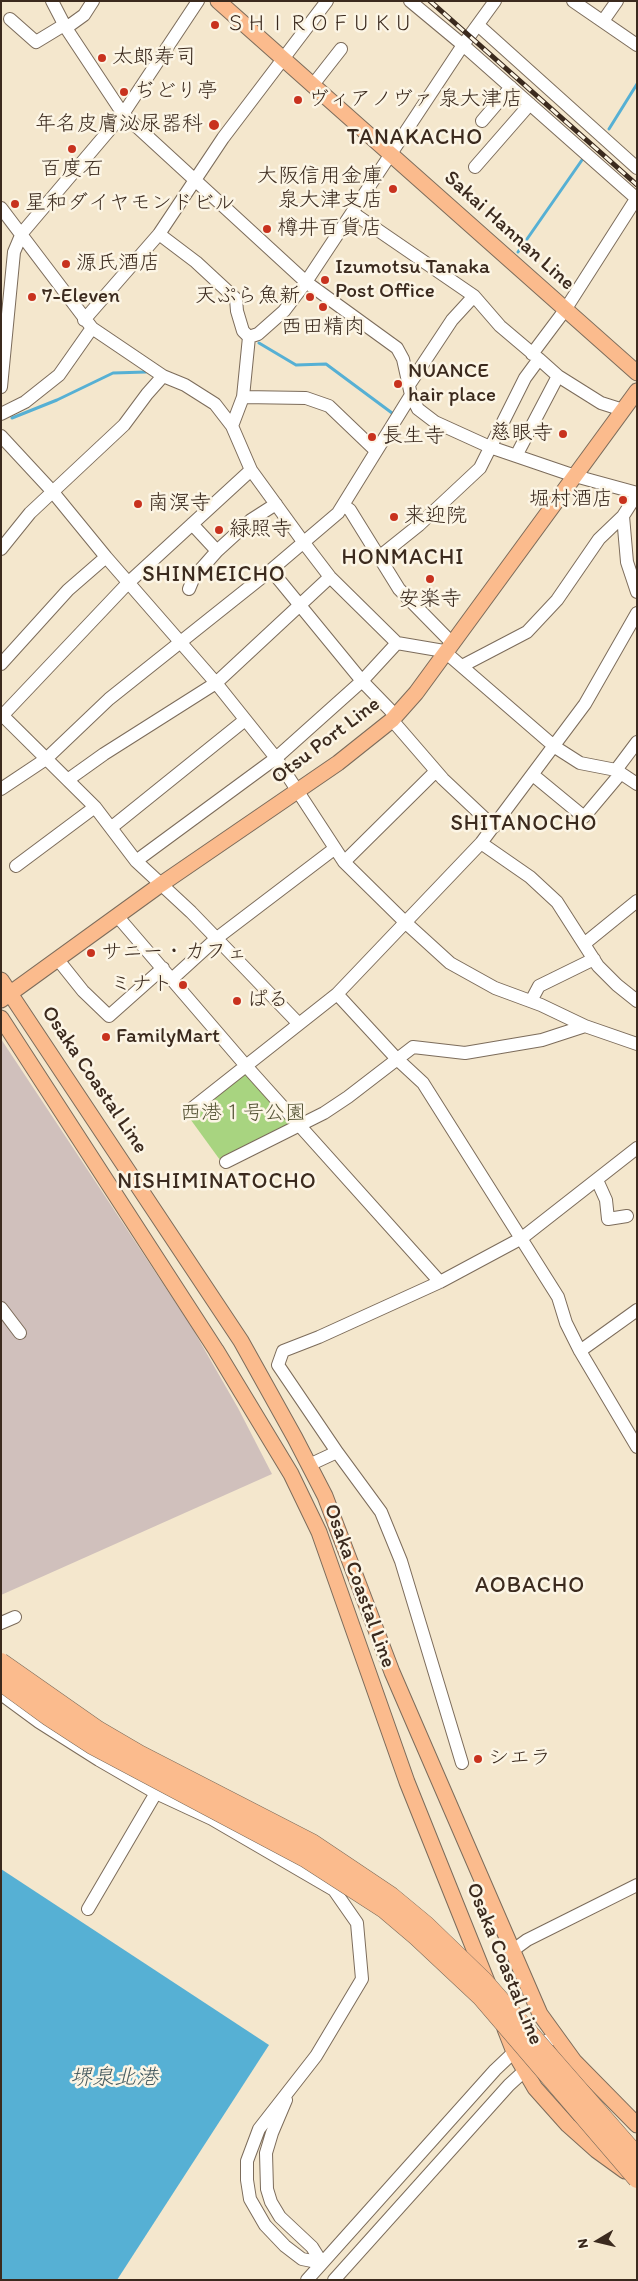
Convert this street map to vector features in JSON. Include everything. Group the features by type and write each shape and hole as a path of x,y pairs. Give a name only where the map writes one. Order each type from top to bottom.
{"highway":[{"path":"1,1662 98,1730 139,1754 312,1843 391,1896 438,1936 483,1980 637,2156"},
{"path":"1,1682 48,1717 92,1745 297,1854 342,1880 384,1909 481,1997 637,2179"}],"main road":[{"name":"Sakai Hannan Line","path":"218,1 637,373"},
{"name":"Otsu Port Line","path":"6,997 160,885 338,763 394,718 416,694 448,647 637,391"},
{"name":"Osaka Coastal Line","path":"1,980 6,997 242,1341 325,1496 392,1672 540,2014 555,2038 574,2061 637,2125"},
{"name":"Osaka Coastal Line","path":"1,1018 221,1358 291,1474 319,1532 407,1782 471,1937 514,2052 535,2088 568,2125 596,2150 637,2179"}],"street":[{"path":"52,1 65,26 124,114 310,284 397,348 403,359 410,390 418,409 435,422 490,447 575,476 637,494 623,516 599,539 569,585 527,632 462,666"},
{"path":"6,16 36,42 84,15 93,1"},
{"path":"1,387 14,252 22,234 124,114 198,1"},
{"path":"1,414 25,402 59,375 88,324 159,234 223,138 327,1"},
{"path":"379,557 418,525 480,468 536,356 637,199 463,44 410,1"},
{"path":"249,337 258,334 310,284 390,154 463,44 495,1"},
{"path":"573,1 637,45"},
{"path":"603,21 617,1"},
{"path":"478,25 637,168"},
{"path":"312,86 342,49"},
{"path":"482,121 511,87"},
{"path":"475,167 530,104"},
{"path":"588,156 604,138"},
{"path":"1,208 88,324 162,376 185,385 215,404 232,426 251,470 330,578 397,643 448,647"},
{"path":"353,213 474,296 500,326 558,376 601,403 623,410"},
{"path":"159,234 196,262 236,299 242,331 249,337"},
{"path":"1,789 46,760 109,699 271,570 338,513 376,452 452,320 474,296"},
{"path":"232,426 243,397 249,337"},
{"path":"1,549 30,513 124,425 162,376"},
{"path":"516,456 558,376"},
{"path":"243,397 306,398 329,406 376,452"},
{"path":"1,436 52,491 128,583 216,683 276,758 334,850 406,923 450,963 495,988 531,1001 585,1026 637,1044"},
{"path":"251,470 128,583 2,715 95,807 136,861 217,938 299,1024"},
{"path":"189,589 194,577 217,551 251,520 276,504"},
{"path":"343,505 350,510 399,589 462,666 555,747 580,764 619,771 637,784"},
{"path":"623,516 627,562 637,592"},
{"path":"192,524 217,551"},
{"path":"1,664 68,590 106,557"},
{"path":"271,570 436,771 494,826"},
{"path":"69,780 104,754 216,683 330,578"},
{"path":"190,1110 247,1067 337,994 480,843 555,747 585,704 637,613"},
{"path":"136,861 276,758 362,681 397,643"},
{"path":"112,827 245,720"},
{"path":"533,775 584,817 619,771 637,742"},
{"path":"344,862 436,771"},
{"path":"16,866 95,807"},
{"path":"480,843 530,877 557,902 594,959 617,985 637,1001"},
{"path":"172,979 217,938 334,850"},
{"path":"584,944 637,901"},
{"path":"118,917 298,1125 440,1282"},
{"path":"531,1001 539,986 594,959"},
{"path":"58,961 83,991 109,1016 163,968"},
{"path":"337,994 396,1058 423,1083 558,1297 566,1323 580,1351 637,1447"},
{"path":"226,1162 324,1113 413,1047 464,1053 542,1040 585,1026"},
{"path":"462,1763 401,1560 381,1512 337,1452 278,1365 283,1350 318,1337 440,1282 522,1238 637,1148"},
{"path":"597,1180 606,1200 608,1219 627,1216"},
{"path":"1,1308 20,1334"},
{"path":"580,1351 637,1310"},
{"path":"309,1465 337,1452"},
{"path":"1,1623 15,1617"},
{"path":"1,1652 68,1702 171,1767 212,1819"},
{"path":"1,1694 39,1722 156,1793 212,1819 334,1890 357,1923 362,1979 316,2056 292,2089 274,2108 259,2130 250,2150 247,2180 250,2199 266,2225 285,2246 302,2259 322,2263"},
{"path":"88,1909 171,1767"},
{"path":"512,1951 528,1940 637,1885"},
{"path":"308,2280 514,2052 555,2038"},
{"path":"334,2280 509,2085 525,2071 555,2038"},
{"path":"292,2089 272,2133 266,2153 267,2189 271,2202 280,2216 312,2247 322,2263"}],"shaded area":[{"path":"1,1039 191,1326 238,1408 272,1474 1,1595"}],"green space":[{"name":"西港１号公園","path":"247,1071 294,1123 220,1160 188,1116"}],"water":[{"name":"堺泉北港","path":"1,1869 269,2045 117,2280 1,2280"}],"waterway":[{"path":"609,129 637,84"},
{"path":"518,252 582,160"},
{"path":"259,343 296,365 326,364 392,413"},
{"path":"12,418 57,400 113,373 146,372"}],"railway":[{"path":"430,1 637,185"}],"place":[{"name":"ＳＨＩＲＯＦＵＫＵ","path":"215,25"},
{"name":"太郎寿司","path":"102,58"},
{"name":"ぢどり亭","path":"124,92"},
{"name":"ヴィアノヴァ 泉大津店","path":"298,100"},
{"name":"年名皮膚泌尿器科","path":"214,125"},
{"name":"百度石","path":"72,149"},
{"name":"大阪信用金庫 泉大津支店","path":"393,189"},
{"name":"星和ダイヤモンドビル","path":"15,204"},
{"name":"樽井百貨店","path":"267,229"},
{"name":"源氏酒店","path":"66,264"},
{"name":"Izumotsu Tanaka Post Office","path":"325,280"},
{"name":"7-Eleven","path":"32,297"},
{"name":"天ぷら魚新","path":"310,297"},
{"name":"西田精肉","path":"323,307"},
{"name":"NUANCE hair place","path":"398,384"},
{"name":"慈眼寺","path":"563,434"},
{"name":"長生寺","path":"372,437"},
{"name":"堀村酒店","path":"623,500"},
{"name":"南溟寺","path":"138,504"},
{"name":"来迎院","path":"394,517"},
{"name":"緑照寺","path":"219,530"},
{"name":"安楽寺","path":"430,579"},
{"name":"サニー・カフェ","path":"91,953"},
{"name":"ミナト","path":"183,985"},
{"name":"ぱる","path":"237,1001"},
{"name":"FamilyMart","path":"106,1037"},
{"name":"シエラ","path":"478,1759"}],"district":[{"name":"TANAKACHO","path":"415,138"},
{"name":"HONMACHI","path":"403,558"},
{"name":"SHINMEICHO","path":"214,575"},
{"name":"SHITANOCHO","path":"524,824"},
{"name":"NISHIMINATOCHO","path":"217,1182"},
{"name":"AOBACHO","path":"530,1586"}]}
